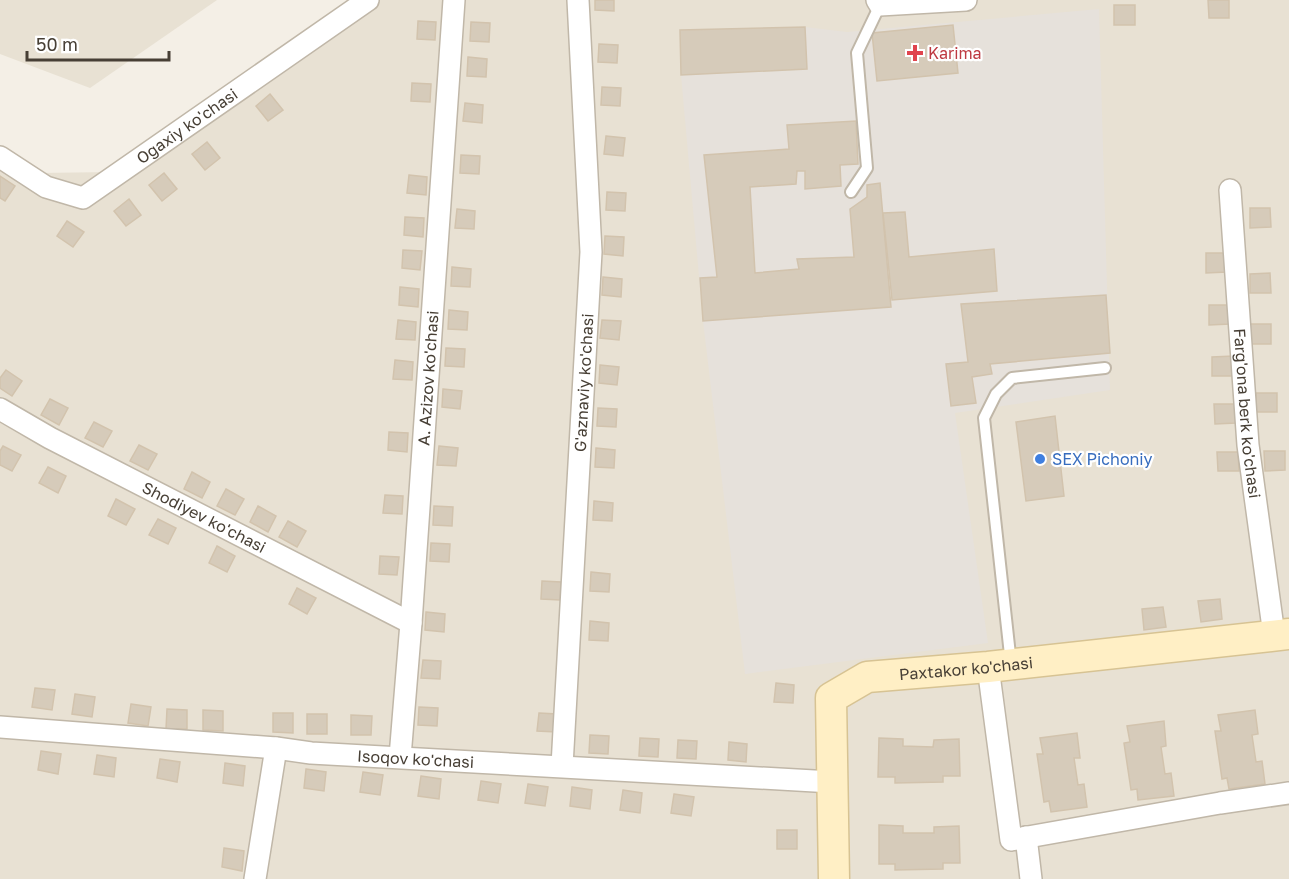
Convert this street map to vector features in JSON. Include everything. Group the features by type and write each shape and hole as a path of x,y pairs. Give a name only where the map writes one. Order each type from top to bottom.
{"street":[{"name":"Ogaxiy ko'chasi","path":"0,157 46,187 83,198 368,0"},
{"name":"A. Azizov ko'chasi","path":"400,757 454,0"},
{"name":"G'aznaviy ko'chasi","path":"562,766 591,252 578,0"},
{"path":"879,3 966,0"},
{"name":"Farg'ona berk ko'chasi","path":"1230,190 1248,444 1282,634"},
{"name":"Shodiyev ko'chasi","path":"0,409 50,438 411,623"},
{"name":"Paxtakor ko'chasi","path":"834,879 831,698 867,678 1000,666 1282,634"},
{"path":"1000,666 1011,840 1289,793"},
{"name":"Isoqov ko'chasi","path":"0,727 276,748 311,753 832,782"},
{"path":"255,879 276,748"},
{"path":"1026,837 1031,879"}],"lane":[{"path":"851,192 867,168 857,54 879,3"},
{"path":"1000,666 984,418 996,394 1012,378 1106,368"}],"shaded area":[{"path":"0,0 217,0 90,88 0,54"},
{"path":"360,0 1289,0 1289,879 0,879 0,149 36,173 114,172"},
{"path":"1099,9 1110,390 955,413 988,643 745,674 703,321 681,75 680,30 805,27 847,32"}],"building":[{"path":"595,0 614,0 614,11 595,10"},
{"path":"1208,0 1229,0 1229,18 1209,18"},
{"path":"1114,5 1135,5 1135,25 1114,25"},
{"path":"418,21 436,22 435,40 417,39"},
{"path":"471,22 490,23 489,42 470,41"},
{"name":"Karima","path":"953,25 958,73 877,81 872,33"},
{"path":"805,27 807,69 681,75 680,30"},
{"path":"599,44 618,45 617,63 598,62"},
{"path":"468,57 487,59 486,77 467,76"},
{"path":"412,83 431,84 430,102 411,101"},
{"path":"602,87 621,88 620,106 601,105"},
{"path":"270,94 283,110 268,121 256,106"},
{"path":"465,103 483,105 482,123 463,121"},
{"path":"856,121 858,164 840,165 841,186 805,189 805,171 797,171 796,184 750,187 755,273 799,269 797,259 854,257 850,209 867,197 867,185 880,183 891,307 703,321 700,278 717,277 704,155 789,149 787,125"},
{"path":"606,136 625,138 623,156 604,154"},
{"path":"207,142 220,158 205,170 192,154"},
{"path":"461,155 480,156 479,174 460,173"},
{"path":"164,173 177,189 162,201 149,185"},
{"path":"409,175 427,177 426,195 407,193"},
{"path":"0,176 15,186 5,201 0,198"},
{"path":"607,192 626,193 625,211 606,210"},
{"path":"129,199 141,215 126,226 114,211"},
{"path":"1250,208 1270,208 1271,227 1250,228"},
{"path":"457,209 475,211 474,229 455,228"},
{"path":"905,212 909,257 994,249 997,291 892,300 883,213"},
{"path":"405,217 424,218 423,237 404,235"},
{"path":"67,221 84,232 73,247 57,236"},
{"path":"605,236 624,237 623,256 604,254"},
{"path":"403,250 422,251 420,270 402,268"},
{"path":"1206,253 1227,253 1227,272 1206,273"},
{"path":"452,267 471,269 470,287 451,286"},
{"path":"1270,273 1271,293 1250,293 1250,274"},
{"path":"603,277 622,279 621,297 602,295"},
{"path":"400,287 419,289 418,307 399,305"},
{"path":"1106,295 1110,353 990,364 992,374 972,377 976,403 951,406 946,364 968,362 961,304"},
{"path":"1209,305 1230,305 1230,324 1209,325"},
{"path":"449,310 468,312 467,330 448,329"},
{"path":"398,320 416,322 415,340 396,339"},
{"path":"602,320 621,321 619,340 600,338"},
{"path":"1250,324 1271,324 1271,344 1250,344"},
{"path":"446,348 465,349 464,367 445,366"},
{"path":"1233,356 1233,376 1212,376 1212,357"},
{"path":"395,360 413,362 412,380 393,379"},
{"path":"600,365 619,367 617,385 599,383"},
{"path":"6,370 22,381 12,396 0,388 0,378"},
{"path":"443,389 462,391 460,409 442,407"},
{"path":"1256,393 1277,393 1277,412 1256,412"},
{"path":"50,399 68,408 59,425 41,415"},
{"path":"1214,404 1235,404 1236,423 1215,424"},
{"path":"598,408 617,409 616,427 597,426"},
{"name":"SEX Pichoniy","path":"1055,416 1064,496 1026,501 1016,422"},
{"path":"94,422 112,431 103,447 85,438"},
{"path":"389,432 408,433 407,452 388,450"},
{"path":"139,445 157,454 148,470 130,461"},
{"path":"3,446 21,455 12,471 0,465 0,451"},
{"path":"439,446 458,448 456,466 437,465"},
{"path":"596,448 615,450 614,468 595,467"},
{"path":"1264,451 1285,451 1285,470 1265,471"},
{"path":"1217,452 1238,452 1239,471 1218,471"},
{"path":"48,467 66,476 58,493 39,483"},
{"path":"192,472 210,482 202,498 184,489"},
{"path":"226,489 244,499 235,515 217,506"},
{"path":"385,495 403,496 402,514 383,513"},
{"path":"116,499 135,509 126,525 108,516"},
{"path":"594,501 613,503 612,521 593,520"},
{"path":"258,506 276,516 268,532 250,522"},
{"path":"434,506 453,507 452,526 433,525"},
{"path":"158,519 176,528 168,544 149,535"},
{"path":"288,521 306,531 297,547 279,537"},
{"path":"431,543 450,544 449,562 430,561"},
{"path":"217,546 235,556 227,572 209,563"},
{"path":"380,556 399,557 397,575 379,574"},
{"path":"591,572 610,574 609,592 590,591"},
{"path":"542,581 561,582 560,600 541,599"},
{"path":"297,588 316,598 307,614 289,604"},
{"path":"1220,599 1222,619 1201,622 1198,601"},
{"path":"1163,607 1166,627 1144,630 1142,609"},
{"path":"426,612 445,614 444,632 425,630"},
{"path":"590,621 609,623 608,641 589,640"},
{"path":"423,660 441,661 440,679 421,678"},
{"path":"776,683 794,685 793,703 774,702"},
{"path":"35,688 55,690 52,710 32,707"},
{"path":"75,694 95,697 92,717 72,714"},
{"path":"131,704 151,707 148,726 128,723"},
{"path":"419,707 438,708 437,726 418,725"},
{"path":"167,709 187,710 187,729 166,729"},
{"path":"203,710 223,711 223,731 203,730"},
{"path":"1255,710 1258,734 1252,735 1256,762 1262,761 1265,784 1229,789 1227,778 1222,779 1215,731 1221,731 1218,715"},
{"path":"273,713 293,713 293,733 273,732"},
{"path":"539,713 557,714 556,732 537,731"},
{"path":"307,714 327,714 327,734 307,734"},
{"path":"351,715 372,716 371,735 351,735"},
{"path":"1164,721 1166,746 1161,747 1165,774 1171,773 1174,796 1138,800 1137,789 1131,790 1124,743 1130,742 1127,726"},
{"path":"1077,733 1080,758 1074,758 1078,785 1084,784 1087,807 1051,812 1049,801 1044,802 1037,754 1043,754 1040,738"},
{"path":"590,735 609,736 608,754 589,753"},
{"path":"640,738 659,739 658,757 639,756"},
{"path":"879,738 903,739 903,746 933,747 934,740 959,739 960,776 943,776 943,782 895,783 895,777 878,777"},
{"path":"678,740 697,741 696,759 677,758"},
{"path":"729,742 747,744 746,762 728,760"},
{"path":"41,751 61,754 58,774 38,770"},
{"path":"97,755 116,758 114,777 94,774"},
{"path":"160,759 180,762 177,782 157,778"},
{"path":"225,763 245,766 243,786 223,783"},
{"path":"306,769 326,772 324,791 304,788"},
{"path":"363,772 383,775 380,795 360,792"},
{"path":"421,776 441,779 439,799 418,796"},
{"path":"481,781 501,784 498,803 478,800"},
{"path":"528,784 548,787 545,806 525,803"},
{"path":"572,787 592,790 590,809 570,806"},
{"path":"623,790 642,793 640,813 620,810"},
{"path":"674,794 694,797 691,816 671,813"},
{"path":"879,825 903,826 903,833 934,833 934,827 959,826 960,863 943,863 943,869 895,870 895,864 879,864"},
{"path":"777,830 797,830 797,849 777,849"},
{"path":"224,848 244,851 242,871 222,867"}],"place":[{"name":"Karima","path":"915,53"},
{"name":"SEX Pichoniy","path":"1040,459"}]}
